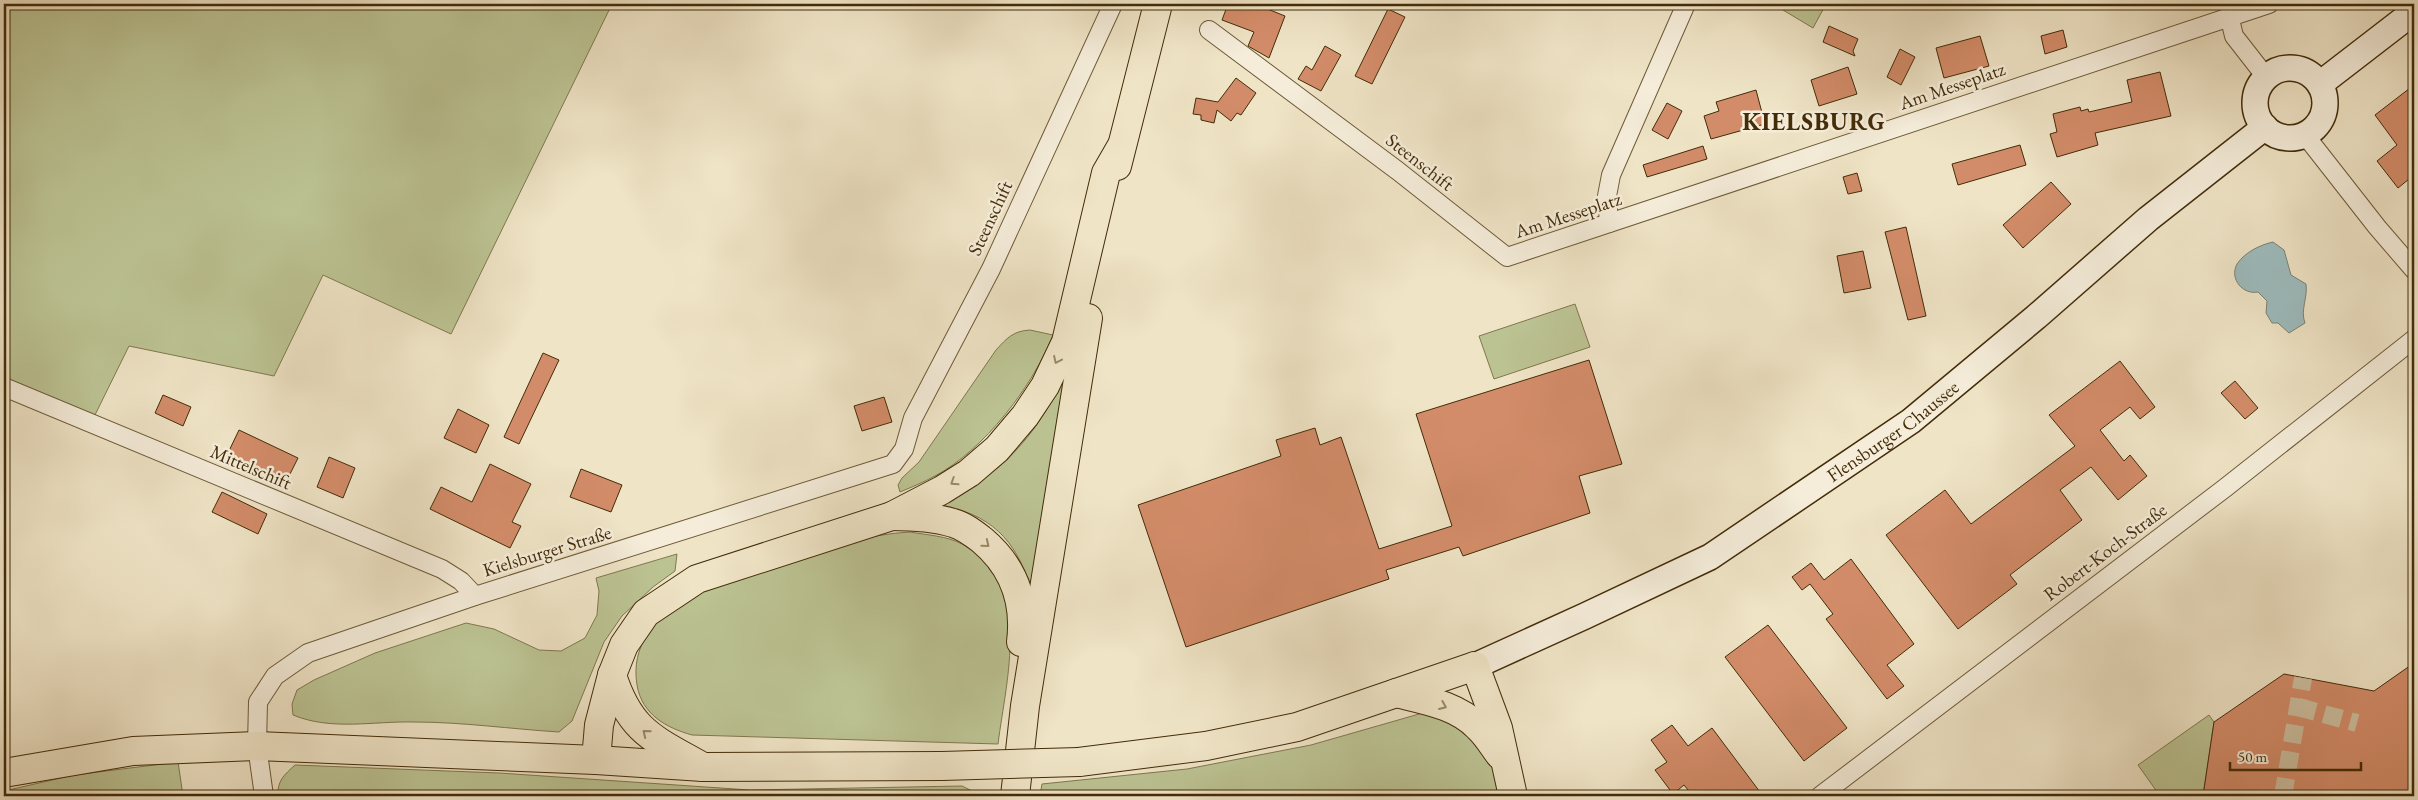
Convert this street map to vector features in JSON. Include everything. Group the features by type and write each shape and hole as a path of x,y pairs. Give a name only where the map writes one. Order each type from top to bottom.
{"main road":[{"path":"1015,796 1025,706 1082,347 1121,147 1158,4"},
{"path":"2320,84 2403,20 2414,14"},
{"path":"2295,68 2310,73 2320,84 2325,95 2326,107 2322,118 2315,128 2305,135 2297,138 2280,136 2265,128 2257,116 2255,102 2258,88 2266,77 2279,69 2295,68"},
{"name":"Flensburger Chaussee","path":"1475,666 1710,557 1911,421 2036,317 2148,219 2265,128"},
{"path":"596,760 599,725 612,675 624,645 646,613 697,579 892,516 942,490 969,472 997,449 1025,416 1045,386 1066,342 1106,173 1121,147"},
{"path":"892,516 920,516 954,523 972,532 993,550 1010,571 1022,608 1023,628 1012,720 1021,738"},
{"path":"4,773 133,751 257,746 596,760 703,767 942,766 1079,762 1206,746 1297,727 1475,666 1498,728 1513,796"},
{"path":"612,675 618,695 643,732 703,767"},
{"path":"1396,693 1434,702 1462,714 1478,727 1506,762"},
{"path":"1025,706 1036,732 1032,796"}],"street":[{"name":"Steenschift","path":"904,449 913,418 991,269 1113,4"},
{"path":"1610,223 1607,196 1611,175 1686,4"},
{"name":"Am Messeplatz","path":"1507,257 2231,10 2269,4"},
{"path":"2231,10 2234,36 2266,77"},
{"name":"Steenschift","path":"1209,30 1398,171 1507,257"},
{"path":"2305,135 2377,227 2414,270"},
{"name":"Robert-Koch-Straße","path":"1820,796 2225,488 2414,339"},
{"name":"Mittelschift","path":"4,387 442,570 461,581 476,596"},
{"name":"Kielsburger Straße","path":"264,796 257,746 258,702 275,676 308,653 476,596 893,464 904,449"}],"green space":[{"path":"4,4 612,4 451,334 323,275 274,376 129,346 92,421 4,384"},
{"path":"1773,4 1826,4 1813,28"},
{"path":"1575,304 1590,347 1494,379 1479,336"},
{"path":"1030,330 1053,335 1033,375 1005,415 989,433 953,465 931,478 900,492 898,485 902,478 919,462 996,350 1011,336"},
{"path":"1069,367 1031,590 1017,556 998,531 972,514 937,504 987,476 1013,453 1041,419"},
{"path":"910,532 943,537 962,544 985,561 999,583 1007,608 1010,635 1006,691 998,744 692,735 657,719 644,704 637,685 637,658 647,635 664,616 687,600 712,587 739,577 834,547 894,533"},
{"path":"677,554 675,571 653,587 622,616 604,642 572,721 559,732 432,722 338,724 308,720 293,715 292,704 297,690 314,680 375,653 466,623 494,629 539,650 561,651 585,638 597,615 599,591 596,578"},
{"path":"1426,712 1462,724 1490,755 1504,796 1040,796 1042,784 1187,769 1311,745"},
{"path":"2209,715 2214,722 2203,796 2160,796 2138,765"},
{"path":"178,762 183,796 4,796 4,791 74,775"},
{"path":"295,765 499,773 750,790 962,786 982,796 278,796 282,779"}],"water":[{"path":"2273,242 2284,250 2291,275 2306,284 2303,313 2305,323 2289,333 2278,323 2272,323 2266,313 2267,301 2258,292 2247,291 2239,285 2235,275 2237,264 2244,256 2258,247"}],"building":[{"path":"1228,4 1255,4 1285,16 1269,58 1248,46 1254,32 1222,20"},
{"path":"1388,9 1405,17 1372,84 1355,76"},
{"path":"1829,26 1858,39 1853,51 1855,56 1823,42"},
{"path":"2063,30 2067,47 2045,54 2041,36"},
{"path":"1980,36 1989,66 1944,78 1936,48"},
{"path":"1325,46 1341,55 1321,91 1298,79 1306,66 1312,70"},
{"path":"1900,49 1915,57 1901,85 1887,77"},
{"path":"1848,67 1857,94 1819,106 1811,80"},
{"path":"2160,72 2171,116 2095,133 2098,145 2057,157 2050,134 2057,132 2053,114 2080,107 2081,111 2088,109 2089,112 2132,102 2127,80"},
{"path":"1236,78 1256,93 1241,115 1237,113 1231,121 1217,110 1214,123 1201,120 1201,115 1193,114 1196,98 1218,102"},
{"path":"2414,85 2414,175 2398,188 2377,161 2397,145 2375,115"},
{"path":"1756,90 1765,124 1711,139 1704,116 1719,111 1716,102"},
{"path":"1667,103 1682,111 1668,139 1652,130"},
{"path":"2020,145 2026,165 1958,185 1952,164"},
{"path":"1703,146 1707,159 1647,177 1643,165"},
{"path":"1857,173 1862,191 1848,194 1843,177"},
{"path":"2051,182 2071,204 2023,248 2003,225"},
{"path":"1906,227 1926,316 1908,320 1885,232"},
{"path":"1863,251 1871,288 1844,293 1837,256"},
{"path":"543,353 559,360 519,444 504,437"},
{"path":"1589,360 1622,464 1579,476 1590,513 1463,556 1459,547 1386,570 1389,579 1186,647 1138,505 1281,456 1276,440 1315,428 1320,445 1341,437 1379,549 1452,526 1416,414"},
{"path":"2120,361 2155,407 2140,419 2130,407 2100,430 2124,461 2130,455 2147,476 2118,500 2091,467 2060,490 2082,520 2010,575 2017,584 1958,629 1886,535 1945,490 1971,524 2075,446 2049,415"},
{"path":"2235,381 2258,408 2245,419 2221,393"},
{"path":"163,395 191,407 183,426 155,413"},
{"path":"884,397 892,422 862,431 854,406"},
{"path":"458,409 489,425 476,453 444,438"},
{"path":"239,430 298,458 286,482 227,455"},
{"path":"329,457 355,468 343,498 317,487"},
{"path":"490,464 531,484 512,522 521,526 510,548 430,509 441,487 472,502"},
{"path":"581,469 622,485 611,512 570,497"},
{"path":"222,492 267,514 258,534 212,512"},
{"path":"1851,559 1914,644 1887,665 1904,686 1887,699 1826,619 1833,614 1810,584 1802,590 1792,577 1811,563 1824,580"},
{"path":"1768,625 1847,728 1804,761 1725,657"},
{"path":"2414,663 2414,796 2203,796 2214,722 2284,674 2374,691"},
{"path":"1672,725 1688,746 1712,728 1763,796 1693,796 1684,785 1673,794 1655,770 1667,762 1651,740"}],"tunnel":[{"path":"2283,796 2303,678"},
{"path":"2298,707 2357,723"}],"district":[{"name":"KIELSBURG","path":"1814,121"}]}
